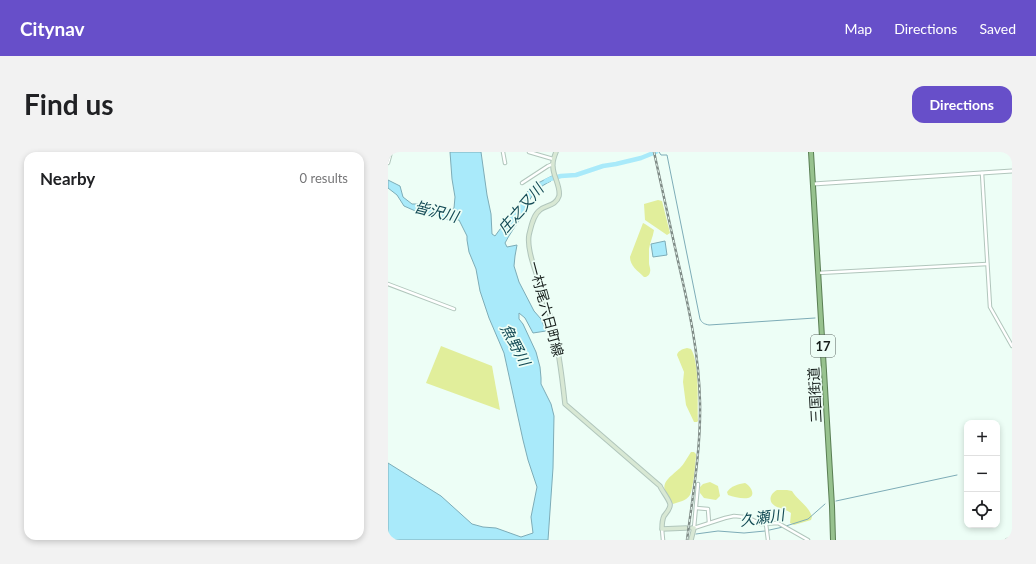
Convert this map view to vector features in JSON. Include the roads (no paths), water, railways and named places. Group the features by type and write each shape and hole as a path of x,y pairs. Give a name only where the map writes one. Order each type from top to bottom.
{"highway":[{"name":"三国街道","path":"811,152 834,540"}],"main road":[{"path":"552,164 556,152"},
{"name":"一村尾六日町線","path":"552,164 558,187 558,199 555,203 541,209 535,216 528,243 556,341 562,373 565,404 660,486 670,502 670,506 662,522 662,529"},
{"path":"662,529 686,528"},
{"path":"691,540 693,528"}],"street":[{"path":"388,163 391,152"},
{"path":"503,152 505,163"},
{"path":"529,152 554,159"},
{"path":"522,184 552,164"},
{"path":"813,184 1012,171"},
{"path":"982,173 990,307 1012,346"},
{"path":"818,273 987,264"},
{"path":"388,284 454,309"},
{"path":"698,484 693,528 709,522 734,516 749,518 761,524 775,523 808,540"},
{"path":"696,508 708,509 709,522"},
{"path":"766,524 768,540"},
{"path":"662,529 663,540"},
{"path":"1007,540 1012,539"}],"water":[{"path":"450,152 481,152 491,214 492,234 495,236 528,191 538,183 552,176 551,181 538,189 531,197 520,219 505,243 507,247 517,245 514,266 519,282 534,311 541,319 546,331 533,333 525,318 519,313 519,319 523,324 536,352 540,367 541,384 551,404 554,416 553,468 548,540 388,540 388,463 441,496 472,524 496,528 521,537 533,533 531,517 537,487 523,440 504,353 489,318 480,291 476,269 469,252 467,236 459,220 448,220 437,215 420,213 404,206 397,195 388,188 388,180 400,186 403,197 412,204 420,204 425,207 451,210 454,208 455,197"},
{"path":"665,241 667,255 653,257 651,244"}],"waterway":[{"name":"庄之又川","path":"546,181 561,176 576,175 603,166 641,158 656,152"},
{"path":"659,152 661,155 667,155 700,319 704,324 709,325 815,318"},
{"name":"久瀬川","path":"836,501 957,475"},
{"name":"久瀬川","path":"786,526 808,519 825,504"},
{"name":"久瀬川","path":"696,534 718,531 744,533 765,531 783,527"}],"railway":[{"path":"654,152 690,314 698,366 700,402 698,454 687,540"}],"water label":[{"name":"皆沢川","path":"436,212"},
{"name":"魚野川","path":"515,345"}]}
